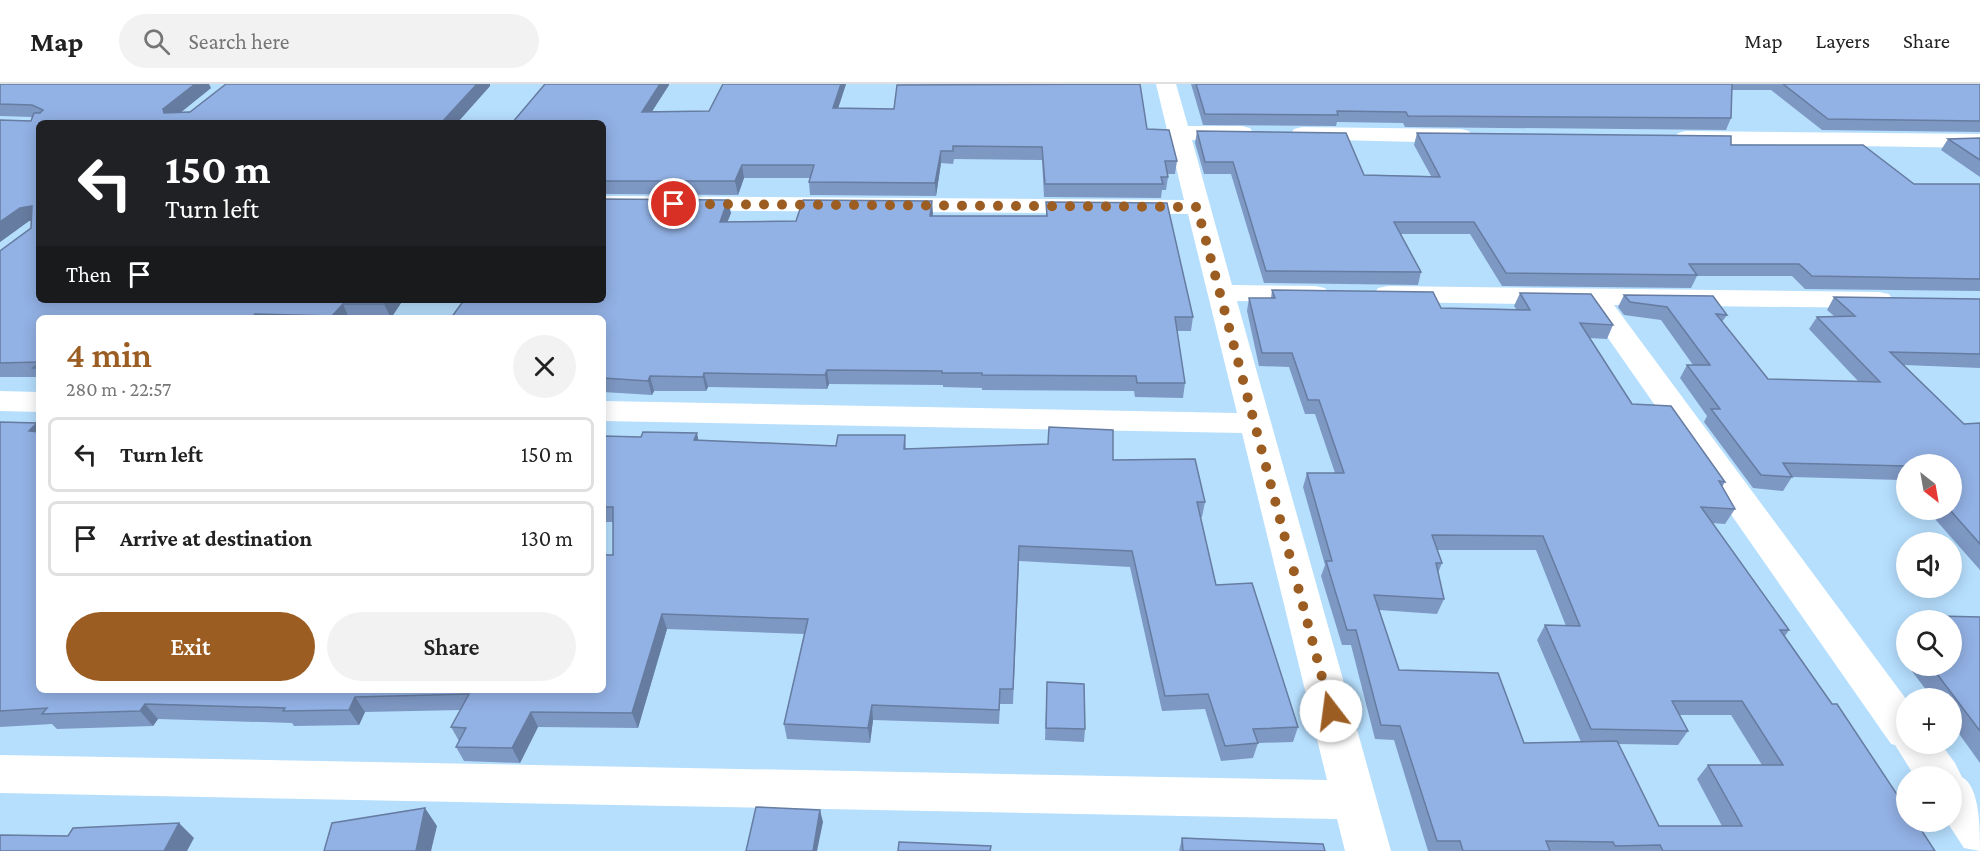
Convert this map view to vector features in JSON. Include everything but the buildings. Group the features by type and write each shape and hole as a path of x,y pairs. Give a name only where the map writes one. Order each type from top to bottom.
{"street":[{"path":"1166,84 1368,851"},
{"path":"1178,133 1262,134"},
{"path":"1285,134 1477,136"},
{"path":"1669,138 1980,141"},
{"path":"606,203 1197,207"},
{"path":"1221,293 1908,300"},
{"path":"1593,296 1896,717"},
{"path":"0,401 36,402"},
{"path":"606,411 1254,423"},
{"path":"0,774 1355,800"},
{"path":"1962,807 1980,833"}],"route":[{"path":"674,204 1197,207 1331,711"}]}
